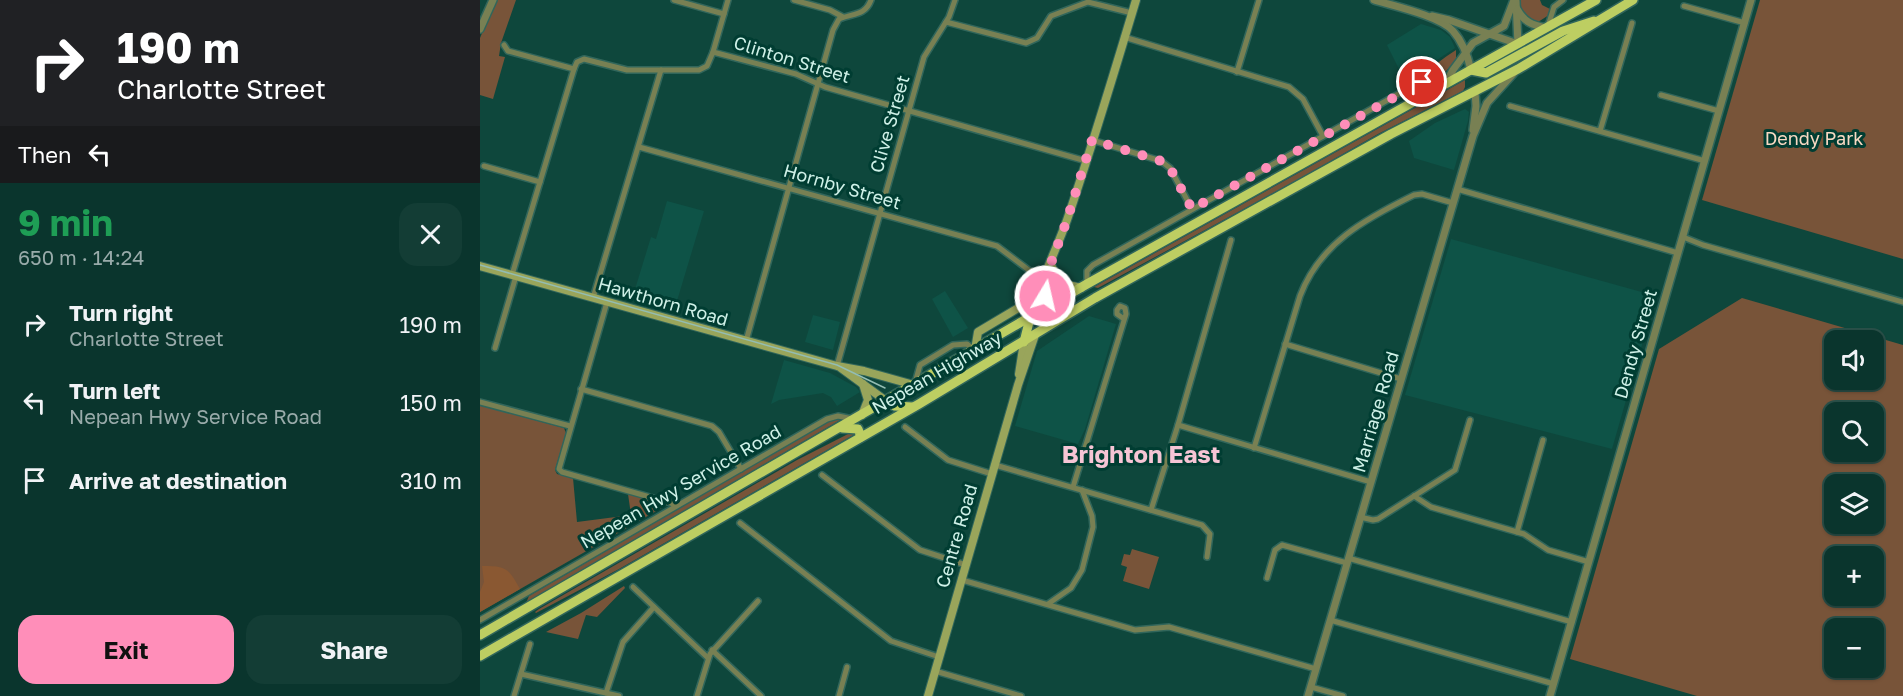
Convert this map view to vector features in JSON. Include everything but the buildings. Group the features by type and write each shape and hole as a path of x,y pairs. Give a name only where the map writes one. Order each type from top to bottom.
{"highway":[{"name":"Nepean Highway","path":"480,634 1084,286 1596,0"},
{"name":"Nepean Highway","path":"480,656 912,408 1095,298 1391,134 1518,68 1633,0"},
{"path":"1471,70 1486,73 1570,28 1605,18"},
{"path":"1547,28 1552,37"},
{"path":"1518,44 1518,68"},
{"path":"1471,70 1478,90"},
{"path":"1084,286 1095,298"},
{"name":"Centre Road","path":"1035,335 1041,311"},
{"name":"Centre Road","path":"1024,342 1030,318"},
{"path":"886,401 895,406 912,408"},
{"path":"840,428 858,429 861,437"},
{"path":"523,611 531,626"}],"main road":[{"name":"Centre Road","path":"1030,318 1040,283 1067,220 1136,0"},
{"name":"Centre Road","path":"1041,311 1049,283 1050,264"},
{"path":"1050,264 1059,282 1084,286"},
{"name":"Hawthorn Road","path":"480,266 837,366 914,385"},
{"path":"975,350 978,332 1029,303 1035,297"},
{"name":"Centre Road","path":"928,696 1018,385 1035,335"},
{"name":"Centre Road","path":"1018,385 1024,342"},
{"name":"Hawthorn Road","path":"837,366 886,401"},
{"path":"858,417 868,400 867,391 862,383"}],"street":[{"path":"480,29 482,20 493,0"},
{"path":"674,0 724,14"},
{"path":"713,52 728,0"},
{"path":"794,0 830,10 843,18"},
{"path":"746,341 833,30 836,22 862,13 869,7 871,0"},
{"name":"Clive Street","path":"837,366 924,57 946,22 955,0"},
{"path":"1237,72 1259,0"},
{"path":"1374,0 1426,16 1449,20 1518,44 1515,2"},
{"path":"1515,2 1527,22 1547,28 1554,7 1563,0"},
{"name":"Dendy Street","path":"1550,696 1751,0"},
{"path":"946,22 1026,44 1036,38 1051,16 1088,2 1132,13"},
{"path":"1084,286 1087,274 1093,265 1192,209 1418,83 1444,85 1465,53 1476,41 1504,26 1515,2"},
{"path":"1684,6 1745,23"},
{"path":"1426,16 1452,30 1465,53 1471,70"},
{"path":"1600,131 1632,23"},
{"path":"1124,38 1293,89 1302,99 1323,136"},
{"name":"Clinton Street","path":"504,45 508,51 574,69 577,62 584,59 623,69 703,69 709,64 713,52 796,74 818,84 909,111 1086,160"},
{"name":"Marriage Road","path":"1308,696 1473,136 1488,101 1518,68"},
{"path":"495,348 540,182 574,69"},
{"path":"593,298 661,70"},
{"path":"1478,90 1485,101 1483,111"},
{"name":"Marriage Road","path":"1473,136 1478,90"},
{"path":"1661,95 1719,111"},
{"path":"1510,106 1705,161"},
{"path":"1092,140 1161,161 1170,168 1192,209"},
{"name":"Hornby Street","path":"639,147 998,246 1030,271 1040,283"},
{"path":"484,166 540,182"},
{"path":"1457,189 1678,254"},
{"path":"1254,448 1300,296 1308,276 1320,259 1341,237 1416,194 1453,203"},
{"path":"1682,239 1903,302"},
{"path":"1151,510 1231,240"},
{"path":"1030,271 1042,271 1050,264"},
{"path":"607,302 559,469 562,472 676,506"},
{"path":"1073,487 1124,319"},
{"path":"914,385 920,365 953,345 967,344 975,350"},
{"path":"1285,344 1401,379"},
{"path":"581,390 712,426 719,432 741,469"},
{"path":"480,402 570,426"},
{"name":"Nepean Hwy Service Road","path":"480,620 829,418 858,417"},
{"path":"1360,517 1378,519 1455,470 1470,420"},
{"path":"1178,425 1371,482"},
{"path":"905,428 948,460 1073,487 1198,524 1205,527 1210,534 1207,557"},
{"path":"1517,532 1543,440"},
{"path":"822,475 920,550 966,565"},
{"path":"1048,604 1071,588 1082,570 1093,527 1092,516 1082,490"},
{"path":"1414,496 1431,507 1530,536 1548,550 1589,562"},
{"path":"740,523 891,641 939,657"},
{"path":"1267,578 1275,550 1282,545 1572,622"},
{"path":"962,580 1137,630 1169,627 1316,669"},
{"path":"633,587 708,658"},
{"path":"523,611 525,595"},
{"path":"697,696 712,650 758,601"},
{"path":"606,693 622,642 654,607"},
{"path":"1330,620 1554,684"},
{"path":"514,696 530,644"},
{"path":"712,650 761,696"},
{"path":"839,696 847,668"},
{"path":"935,671 1021,696"},
{"path":"521,674 619,696"},
{"path":"1311,687 1343,696"}],"shaded area":[{"path":"1421,24 1441,30 1450,37 1455,48 1405,81 1387,45"},
{"path":"1465,109 1469,112 1468,121 1454,170 1414,158 1409,141 1435,123"},
{"path":"667,201 704,211 674,311 632,299 651,237 656,239"},
{"path":"1451,239 1656,296 1612,449 1405,395"},
{"path":"945,291 968,328 953,337 932,299"},
{"path":"813,315 840,322 833,350 805,342"},
{"path":"1089,316 1116,324 1085,429 1078,444 1015,426 1037,351"},
{"path":"784,360 830,373 856,387 860,392 837,406 831,397 823,393 779,400 771,404"},
{"path":"482,566 506,570 520,589 480,612 480,592 484,582"}],"green space":[{"path":"496,0 516,0 501,43 499,56 505,57 493,99 480,95 480,38"},
{"path":"1520,0 1540,0 1542,5 1550,9 1549,15 1538,22 1529,20 1521,10"},
{"name":"Dendy Park","path":"1760,0 1903,0 1903,259 1702,200"},
{"path":"1456,50 1456,59 1445,72 1431,79 1419,78 1419,76"},
{"path":"1465,80 1463,91 1378,134 1098,288 1094,287"},
{"path":"1742,298 1852,330 1824,330 1824,390 1884,390 1884,339 1903,345 1903,696 1697,696 1570,659 1659,349"},
{"path":"480,405 564,428 566,433 555,470 557,474 573,478 577,522 631,515 628,494 662,503 665,506 480,612"},
{"path":"842,419 526,603 529,596 826,422"},
{"path":"850,433 857,433 619,569 535,612 797,460"},
{"path":"1132,549 1159,557 1149,589 1123,581 1127,567 1121,565 1124,554 1130,555"},
{"path":"624,586 625,588 597,617 586,615 578,639 546,632 581,613"}],"tram line":[{"path":"480,265 837,365 885,388"}],"district":[{"name":"Brighton East","path":"1141,455"}],"route":[{"path":"1045,296 1049,283 1050,266 1092,140 1167,164 1192,209 1422,82"}]}
